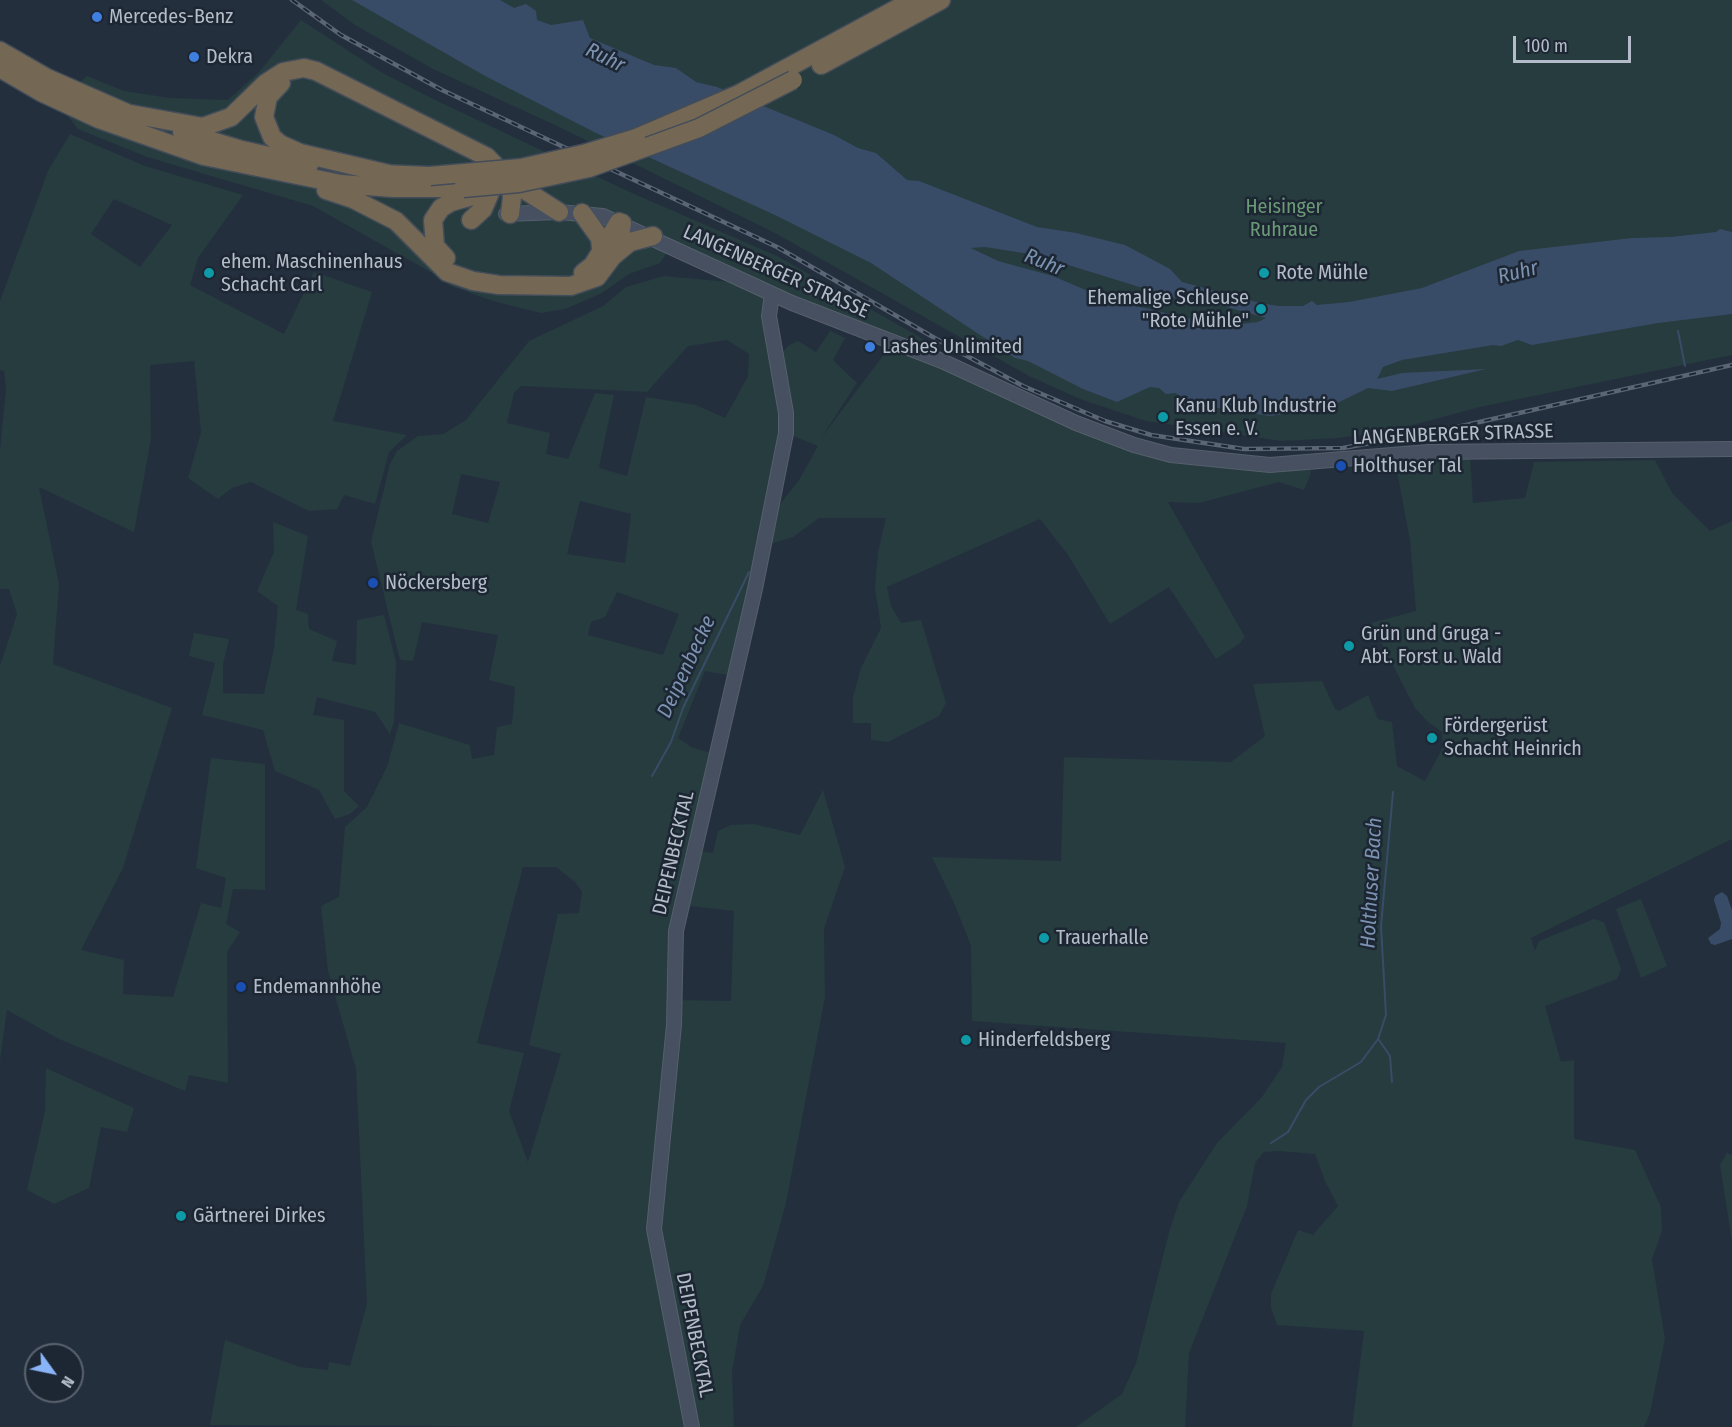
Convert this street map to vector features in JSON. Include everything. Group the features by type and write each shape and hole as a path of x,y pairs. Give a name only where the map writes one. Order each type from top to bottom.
{"highway":[{"path":"0,51 47,78 125,113 166,128 283,160 343,171 430,176 521,168 549,163 636,138 758,85 913,0"},
{"path":"0,68 41,92 99,119 204,156 239,165 341,184 393,188 463,188 507,183 590,168 699,128 941,0"},
{"path":"125,113 203,127 231,117 276,76 283,72 304,68 347,86 479,152 496,164 512,196 508,214"},
{"path":"393,175 300,153 280,144 272,136 264,117 265,105 272,90 280,83 301,77 323,83 475,162 559,212"},
{"path":"239,165 262,176 320,188 353,199 425,239 460,267 518,278 574,276 586,272 607,253 630,242 653,236"},
{"path":"471,220 507,183"},
{"path":"425,239 433,220 441,208 450,201 507,183"},
{"path":"582,213 597,233 607,253"},
{"path":"607,253 620,222"}],"main road":[{"name":"LANGENBERGER STRASSE","path":"508,214 582,213 603,216 620,222 772,294 887,342 942,361 1099,433 1171,455 1270,465 1430,452 1732,448"},
{"name":"DEIPENBECKTAL","path":"692,1427 654,1229 674,1024 676,931 759,567 786,433 786,413 769,316 772,294"}],"green space":[{"name":"Heisinger Ruhraue","path":"321,0 1732,0 1732,355 1480,407 1386,432 1338,438 1282,441 1146,421 1080,399 1029,376 775,233 557,126 433,69 355,25"},
{"path":"301,20 381,72 431,98 632,193 777,256 932,344 944,359 832,317 674,242 660,263 629,274 602,293 565,309 541,313 493,301 451,286 313,206 147,157 78,129 57,102 87,76 124,91 170,98 228,100 259,72"},
{"path":"70,134 145,166 243,195 198,258 190,285 284,334 314,272 372,292 333,421 407,435 389,452 375,504 344,495 337,509 309,511 251,482 232,488 218,499 188,478 201,432 194,361 150,365 151,439 134,532 39,487 59,584 53,664 172,708 123,868 81,950 124,960 123,994 173,997 201,903 221,908 226,878 196,868 211,758 265,764 265,890 233,889 226,924 240,932 227,952 228,1083 189,1075 185,1091 59,1039 7,1010 0,1060 0,666 17,614 9,589 0,589 0,450 6,389 4,371 0,370 0,301 48,171","holes":["114,199 172,225 140,267 91,234"]},
{"path":"664,276 729,282 735,276 771,294 776,359 789,345 798,341 816,352 830,331 845,338 833,360 857,383 821,438 888,349 940,367 1134,446 1312,464 1310,476 1304,490 1279,482 1199,503 1168,502 1245,637 1239,644 1216,659 1169,587 1110,624 1068,555 1040,519 887,587 891,606 901,623 921,620 946,703 939,716 888,742 871,740 871,723 853,723 853,697 861,668 881,628 875,587 878,552 886,518 819,518 793,537 764,546 733,676 705,671 678,738 691,747 715,754 692,850 713,853 718,831 731,825 754,824 800,835 823,790 845,867 824,929 825,997 786,1203 763,1286 740,1325 732,1372 734,1427 695,1427 657,1236 675,1000 731,1001 734,911 681,905 653,1214 689,1424 683,1427 210,1425 225,1340 300,1367 328,1370 329,1362 350,1366 367,1304 356,1069 328,971 321,906 339,897 345,827 367,807 387,767 399,723 470,745 472,759 494,755 497,727 512,724 515,687 489,680 498,635 422,622 413,661 401,660 399,656 371,542 390,464 397,451 418,436 443,434 466,420 529,341 603,306 626,287","holes":["727,340 749,354 748,376 725,418 696,405 646,397 627,476 599,468 614,395 595,393 568,459 546,454 550,433 507,423 514,393 521,386 647,392 688,346","786,433 818,446 799,480 770,517","461,474 500,482 488,523 452,514","580,501 631,514 625,563 567,554","617,592 679,614 663,655 588,635 591,622 605,617","523,867 556,867 575,882 582,892 579,913 558,914 529,1045 561,1054 528,1162 509,1111 524,1053 477,1043"]},
{"path":"1470,457 1473,503 1525,498 1534,462 1655,460 1672,493 1710,531 1732,521 1732,839 1531,938 1535,951 1539,941 1594,919 1604,922 1621,969 1617,979 1545,1006 1561,1062 1574,1060 1574,1139 1635,1150 1661,1207 1662,1231 1652,1259 1665,1339 1650,1413 1644,1427 1352,1427 1364,1331 1277,1325 1271,1308 1271,1294 1298,1230 1313,1235 1338,1206 1315,1154 1278,1151 1264,1152 1255,1163 1247,1206 1189,1353 1185,1427 1076,1427 1122,1394 1136,1363 1179,1202 1217,1143 1262,1097 1282,1067 1286,1043 972,1021 971,946 955,905 932,857 1061,861 1064,757 1231,762 1265,736 1253,684 1322,681 1335,709 1339,711 1368,695 1378,719 1392,722 1397,766 1425,781 1443,747 1442,732 1428,722 1415,708 1371,623 1416,611 1410,540 1395,461 1413,458"},
{"path":"273,522 308,536 296,610 308,614 309,629 337,641 332,661 356,665 357,620 384,615 396,662 394,722 390,734 375,712 317,697 313,715 344,720 344,791 359,806 350,814 335,819 319,790 275,771 263,730 202,715 215,663 189,656 194,633 229,639 223,664 223,693 264,694 274,648 278,606 257,591 274,552"},
{"path":"1641,899 1667,966 1641,978 1616,909"},
{"path":"46,1068 134,1108 127,1132 101,1127 89,1188 54,1204 27,1190 45,1111"},
{"path":"1727,1153 1732,1155 1732,1241 1720,1165"}],"water":[{"name":"Ruhr","path":"352,0 500,0 514,8 526,4 536,11 537,20 551,25 583,20 590,38 654,65 676,68 696,82 717,87 834,135 858,148 876,153 907,180 919,181 1037,227 1076,233 1125,245 1170,269 1182,282 1260,303 1303,306 1312,301 1317,305 1349,302 1422,288 1519,251 1632,238 1671,237 1716,232 1720,229 1732,232 1732,314 1658,323 1532,345 1518,340 1501,346 1493,345 1402,360 1383,367 1377,379 1402,373 1486,369 1392,391 1368,388 1327,408 1270,416 1198,405 1175,393 1166,394 1159,388 1150,387 1117,402 1083,389 1028,361 1015,358 871,263 777,216 596,133 487,77","holes":["985,247 1036,255 1175,298 1177,293 1266,318 1258,322 1223,326 1109,300 1053,276 998,261 971,248"]},
{"path":"1722,892 1727,896 1732,910 1732,939 1715,945 1711,944 1708,938 1720,929 1721,923 1714,900 1715,896"}],"waterway":[{"path":"1678,331 1685,366"},
{"name":"Deipenbecke","path":"652,776 671,742 683,708 749,572"},
{"name":"Holthuser Bach","path":"1271,1143 1288,1132 1306,1100 1319,1087 1361,1062 1378,1039 1386,1015 1381,926 1393,792"},
{"path":"1379,1040 1390,1056 1392,1082"}],"railway":[{"path":"292,0 341,35 442,90 777,247 952,348 1023,386 1105,421 1151,435 1244,449 1343,448 1444,430 1732,365"}],"place":[{"name":"Mercedes-Benz","path":"97,17"},
{"name":"Dekra","path":"194,57"},
{"name":"ehem. Maschinenhaus Schacht Carl","path":"209,273"},
{"name":"Rote Mühle","path":"1264,273"},
{"name":"Ehemalige Schleuse \"Rote Mühle\"","path":"1261,309"},
{"name":"Lashes Unlimited","path":"870,347"},
{"name":"Kanu Klub Industrie Essen e. V.","path":"1163,417"},
{"name":"Holthuser Tal","path":"1341,466"},
{"name":"Nöckersberg","path":"373,583"},
{"name":"Grün und Gruga - Abt. Forst u. Wald","path":"1349,646"},
{"name":"Fördergerüst Schacht Heinrich","path":"1432,738"},
{"name":"Trauerhalle","path":"1044,938"},
{"name":"Endemannhöhe","path":"241,987"},
{"name":"Hinderfeldsberg","path":"966,1040"},
{"name":"Gärtnerei Dirkes","path":"181,1216"}]}
